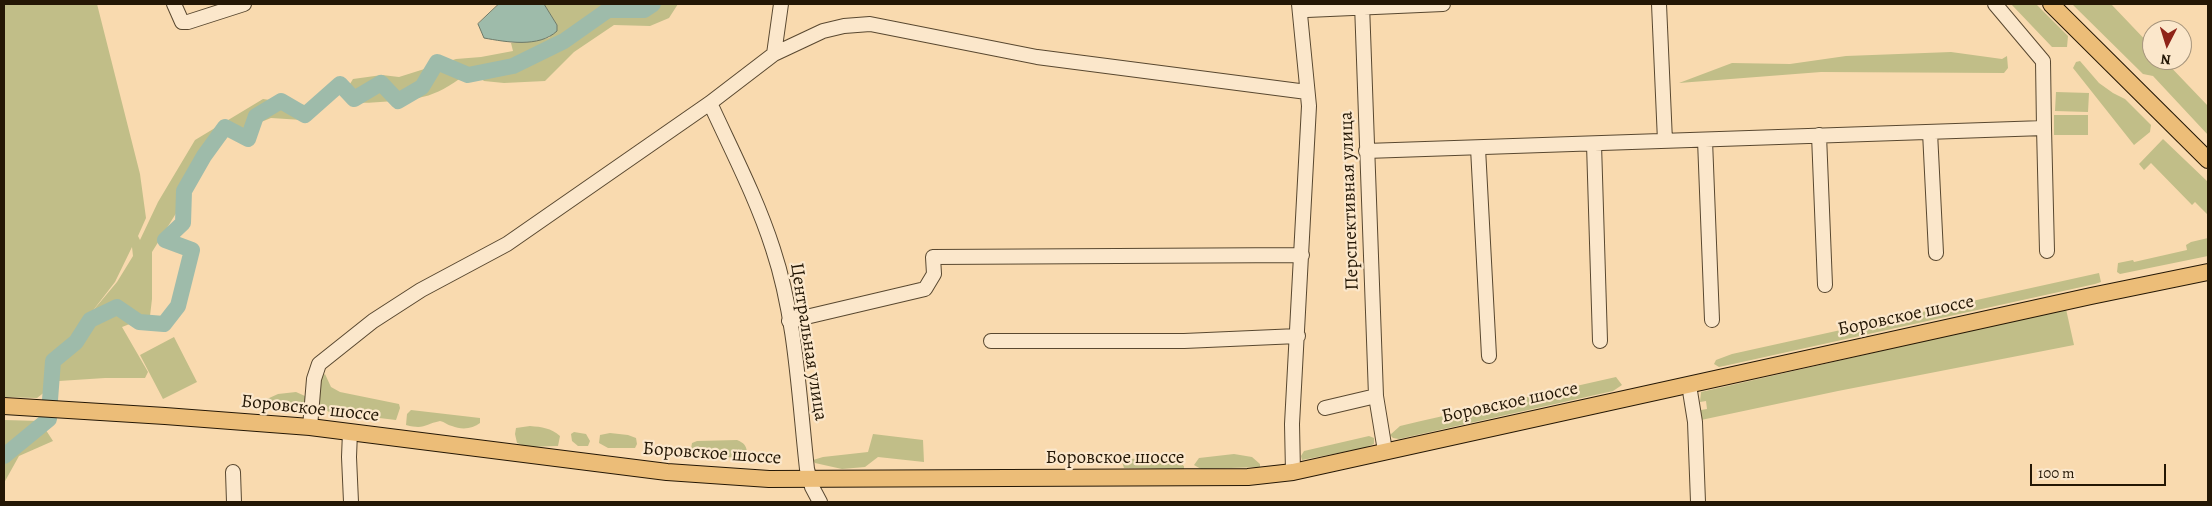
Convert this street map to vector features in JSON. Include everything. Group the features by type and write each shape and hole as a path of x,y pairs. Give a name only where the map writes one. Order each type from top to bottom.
{"main road":[{"path":"2051,4 2208,160"},
{"name":"Боровское шоссе","path":"4,406 310,427 667,472 811,480 1237,478 1292,472 2091,296 2208,272"}],"street":[{"path":"174,4 182,22 188,22 244,4"},
{"path":"774,54 781,4"},
{"path":"1292,472 1292,424 1309,106 1303,7 1443,4"},
{"path":"1659,4 1665,141"},
{"path":"1995,4 2043,61 2047,251"},
{"name":"Перспективная улица","path":"1362,6 1376,396 1385,451"},
{"path":"310,427 314,379 319,364 373,321 421,290 507,244 710,103 774,54 822,31 844,26 870,24 1037,57 1308,92"},
{"name":"Центральная улица","path":"710,103 760,214 773,248 789,321 808,469 820,502"},
{"path":"1366,151 2044,128"},
{"path":"1930,132 1936,253"},
{"path":"1819,135 1825,285"},
{"path":"1705,140 1712,320"},
{"path":"1594,144 1600,341"},
{"path":"1478,148 1489,356"},
{"path":"789,321 926,289 934,274 933,257 1302,255"},
{"path":"991,341 1184,341 1298,336"},
{"path":"1689,384 1695,422 1698,502"},
{"path":"1325,408 1376,396"},
{"path":"350,432 351,502"},
{"path":"233,472 234,502"}],"shaded area":[{"path":"4,4 97,4 140,174 146,218 138,236 140,240 158,202 195,140 263,99 305,105 302,120 271,118 229,135 211,157 152,252 150,316 122,327 148,372 145,378 59,381 37,398 4,397","holes":["132,247 133,256 117,282 91,313 115,282"]},
{"path":"499,4 544,4 557,25 557,31 541,40 532,42 512,42 484,38 478,24"},
{"path":"544,4 678,4 669,18 650,26 614,25 574,52 545,81 504,83 484,81 471,70 449,86 418,98 365,103 351,101 342,97 353,79 382,75 399,77 456,59 513,51 511,43 549,38 557,25"},
{"path":"2011,4 2036,4 2068,36 2067,47 2052,47"},
{"path":"2072,4 2111,4 2142,37 2142,70 2174,70 2208,106 2208,135 2153,76 2143,74"},
{"path":"1951,52 2002,59 2007,56 2008,68 2004,73 1821,72 1679,83 1732,63 1790,64 1846,56"},
{"path":"2080,61 2099,83 2125,99 2151,125 2150,132 2134,145 2073,68 2076,62"},
{"path":"2056,92 2089,93 2088,112 2055,111"},
{"path":"2054,115 2088,115 2088,135 2054,135"},
{"path":"2163,139 2208,182 2208,215 2195,202 2192,205 2151,163 2144,170 2139,164"},
{"path":"2208,238 2208,256 2120,274 2117,272 2118,263 2133,260 2134,262 2187,250 2186,245 2191,242"},
{"path":"2099,273 2101,282 2095,284 1724,366 1719,367 1714,364 1716,360 1732,354"},
{"path":"2066,309 2074,345 1701,420 1701,410 1707,409 1706,401 1700,402 1701,392"},
{"path":"174,337 197,382 163,399 140,355"},
{"path":"325,374 331,387 340,392 399,404 400,408 396,420 329,412 320,405 320,378"},
{"path":"1616,377 1622,385 1613,391 1399,439 1393,438 1390,435 1400,426"},
{"path":"296,392 305,396 305,402 271,405 267,399 278,394"},
{"path":"411,410 480,418 480,423 474,427 467,428 459,428 440,421 421,427 406,425 407,414"},
{"path":"4,420 40,421 53,441 19,456 4,483"},
{"path":"530,426 546,428 557,433 560,436 558,446 527,447 517,443 516,428"},
{"path":"574,432 586,434 590,441 588,446 578,446 572,441 571,434"},
{"path":"610,433 636,438 637,444 635,448 608,448 599,443 600,435"},
{"path":"873,434 923,440 924,462 878,457 865,467 842,469 815,463 813,460 823,457 868,452"},
{"path":"1369,436 1374,438 1374,444 1364,448 1302,460 1301,456 1304,451"},
{"path":"737,440 743,443 746,448 747,452 744,456 723,458 695,456 691,449 692,443 697,441"},
{"path":"1234,454 1252,457 1260,464 1260,467 1201,469 1194,465 1199,458"},
{"path":"1127,459 1171,460 1184,466 1184,469 1124,468 1122,462"}],"waterway":[{"path":"50,400 53,361 76,342 90,320 117,307 139,322 164,324 178,306 192,250 165,240 183,223 184,191 204,156 225,127 248,139 256,116 281,101 305,115 340,84 354,99 381,83 398,101 422,87 437,62 468,75 513,66 564,41 608,10 644,10 653,4"},
{"path":"4,456 49,419"}]}
